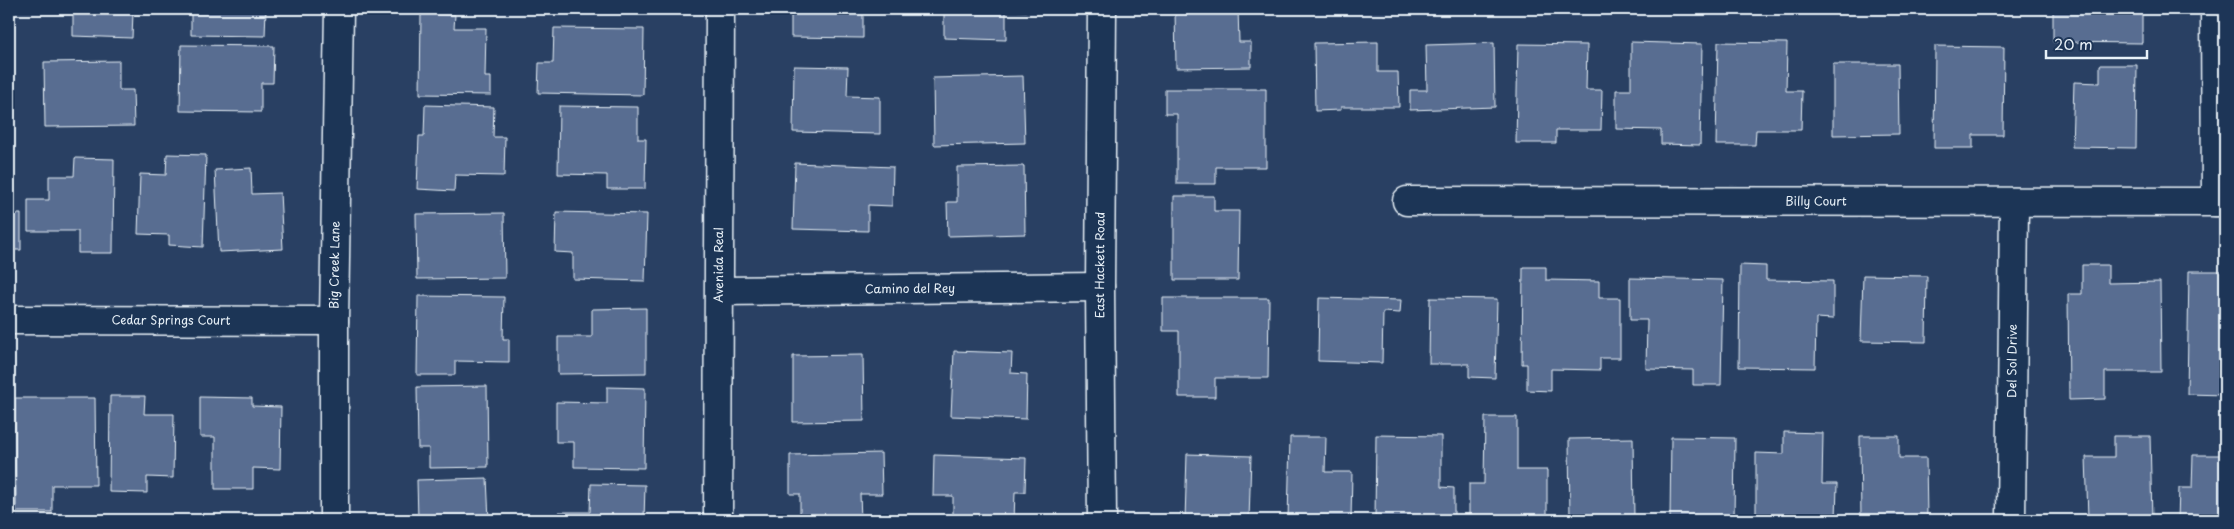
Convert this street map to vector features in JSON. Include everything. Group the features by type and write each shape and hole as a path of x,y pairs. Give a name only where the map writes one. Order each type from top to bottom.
{"street":[{"name":"Big Creek Lane","path":"334,520 334,321 339,9"},
{"name":"Avenida Real","path":"718,520 720,9"},
{"name":"East Hackett Road","path":"1102,9 1100,287 1102,520"},
{"path":"2215,9 2220,202"},
{"name":"Billy Court","path":"1407,201 2220,202"},
{"name":"Del Sol Drive","path":"2011,520 2014,202"},
{"name":"Camino del Rey","path":"720,291 1100,287"},
{"name":"Cedar Springs Court","path":"9,320 334,321"}],"building":[{"path":"61,9 154,9 154,12 133,12 132,38 73,36 73,11"},
{"path":"191,9 266,9 265,36 191,35"},
{"path":"791,9 882,9 882,11 863,11 863,38 791,37"},
{"path":"930,9 1026,9 1026,11 1006,10 1006,40 944,38 944,13 930,13"},
{"path":"1175,9 1238,9 1239,42 1251,42 1251,67 1176,68"},
{"path":"2053,9 2142,9 2142,43 2053,42"},
{"path":"421,14 455,15 454,28 486,28 485,77 491,77 491,95 420,94"},
{"path":"554,28 644,29 643,95 538,93 539,63 553,63"},
{"path":"1378,42 1378,72 1398,72 1399,107 1341,107 1341,110 1315,111 1314,43"},
{"path":"1631,42 1702,44 1700,145 1661,144 1661,130 1616,129 1616,90 1631,90"},
{"path":"1718,42 1787,43 1786,91 1802,91 1801,130 1756,130 1755,145 1716,145"},
{"path":"1494,43 1495,107 1410,110 1410,90 1427,90 1426,45"},
{"path":"1518,44 1587,45 1586,90 1602,90 1601,130 1556,130 1556,143 1516,143"},
{"path":"181,45 274,46 273,83 261,83 261,112 180,111"},
{"path":"1935,46 2004,47 2003,135 1973,135 1973,148 1934,148"},
{"path":"119,61 119,90 133,90 134,126 45,127 44,62"},
{"path":"1833,64 1898,64 1899,134 1833,135"},
{"path":"2100,65 2137,65 2136,148 2072,147 2074,82 2100,83"},
{"path":"794,66 848,67 847,96 880,97 880,134 793,132"},
{"path":"1023,76 1025,143 934,145 933,78"},
{"path":"1165,89 1266,89 1266,167 1216,167 1216,184 1177,184 1177,114 1165,114"},
{"path":"425,105 494,107 493,137 505,137 504,176 455,175 454,191 417,189 419,136 424,136"},
{"path":"559,106 638,107 638,139 646,139 645,189 607,189 607,175 558,174"},
{"path":"167,154 206,155 203,247 169,245 169,235 138,234 140,174 166,175"},
{"path":"75,158 114,159 113,253 78,253 78,231 28,231 28,200 49,200 49,176 74,176"},
{"path":"795,163 893,167 892,206 868,205 868,231 793,229"},
{"path":"1024,166 1025,234 948,236 947,202 957,202 957,167"},
{"path":"251,168 252,194 280,193 283,249 219,252 215,170"},
{"path":"1174,196 1214,196 1214,211 1239,211 1238,280 1174,280"},
{"path":"556,212 647,214 645,281 573,279 573,253 555,252"},
{"path":"504,213 505,278 417,279 416,214"},
{"path":"9,214 21,214 21,250 9,250"},
{"path":"1740,265 1766,266 1766,280 1833,281 1833,319 1816,318 1815,368 1739,367"},
{"path":"2082,265 2108,265 2108,283 2160,282 2161,372 2105,372 2105,399 2069,400 2068,294 2082,294"},
{"path":"1523,267 1546,267 1546,280 1599,281 1599,298 1620,298 1620,358 1600,358 1600,370 1551,369 1551,391 1527,390 1527,364 1522,364"},
{"path":"2189,271 2225,271 2225,395 2187,394"},
{"path":"1863,275 1927,276 1926,342 1861,341"},
{"path":"1630,278 1723,280 1721,385 1693,385 1693,370 1646,369 1647,320 1630,320"},
{"path":"418,296 504,297 503,339 509,339 509,362 455,361 455,375 417,375"},
{"path":"1163,298 1269,298 1268,378 1215,378 1215,397 1179,397 1179,331 1163,331"},
{"path":"1319,298 1401,300 1400,313 1383,312 1382,363 1318,361"},
{"path":"1430,298 1497,299 1495,378 1469,377 1469,364 1429,364"},
{"path":"646,308 646,373 558,374 558,337 592,337 592,309"},
{"path":"954,351 1012,353 1011,373 1027,374 1026,419 951,416"},
{"path":"863,355 864,421 793,422 793,356"},
{"path":"487,386 488,467 429,468 429,448 418,448 417,387"},
{"path":"607,387 645,388 644,468 574,467 574,442 556,442 556,402 607,403"},
{"path":"110,396 145,396 144,414 174,414 173,478 147,477 147,493 109,492"},
{"path":"200,397 252,398 252,406 281,407 280,469 253,468 253,489 215,489 215,437 200,437"},
{"path":"15,398 95,398 96,485 52,485 52,512 16,512"},
{"path":"1485,417 1517,417 1517,470 1547,470 1547,517 1523,517 1523,520 1469,520 1469,484 1484,484"},
{"path":"1784,432 1823,433 1822,484 1837,484 1836,520 1756,520 1756,453 1784,454"},
{"path":"1376,435 1441,436 1441,487 1454,488 1454,520 1375,520"},
{"path":"1860,436 1899,436 1899,458 1926,458 1927,518 1861,520"},
{"path":"2114,436 2150,436 2152,520 2088,518 2086,457 2114,457"},
{"path":"1290,437 1326,437 1325,472 1352,472 1351,519 1288,520"},
{"path":"1671,437 1735,438 1734,520 1670,520"},
{"path":"1633,438 1634,520 1570,520 1569,439"},
{"path":"881,453 882,494 860,494 861,520 800,520 800,494 790,494 790,455"},
{"path":"1187,454 1251,456 1249,520 1185,520"},
{"path":"934,455 1026,458 1025,492 1015,492 1014,520 953,520 953,496 933,496"},
{"path":"2193,455 2225,455 2225,520 2178,520 2179,488 2192,488"},
{"path":"487,478 489,520 418,520 417,480"},
{"path":"591,484 645,485 644,520 558,520 559,512 590,512"}]}
